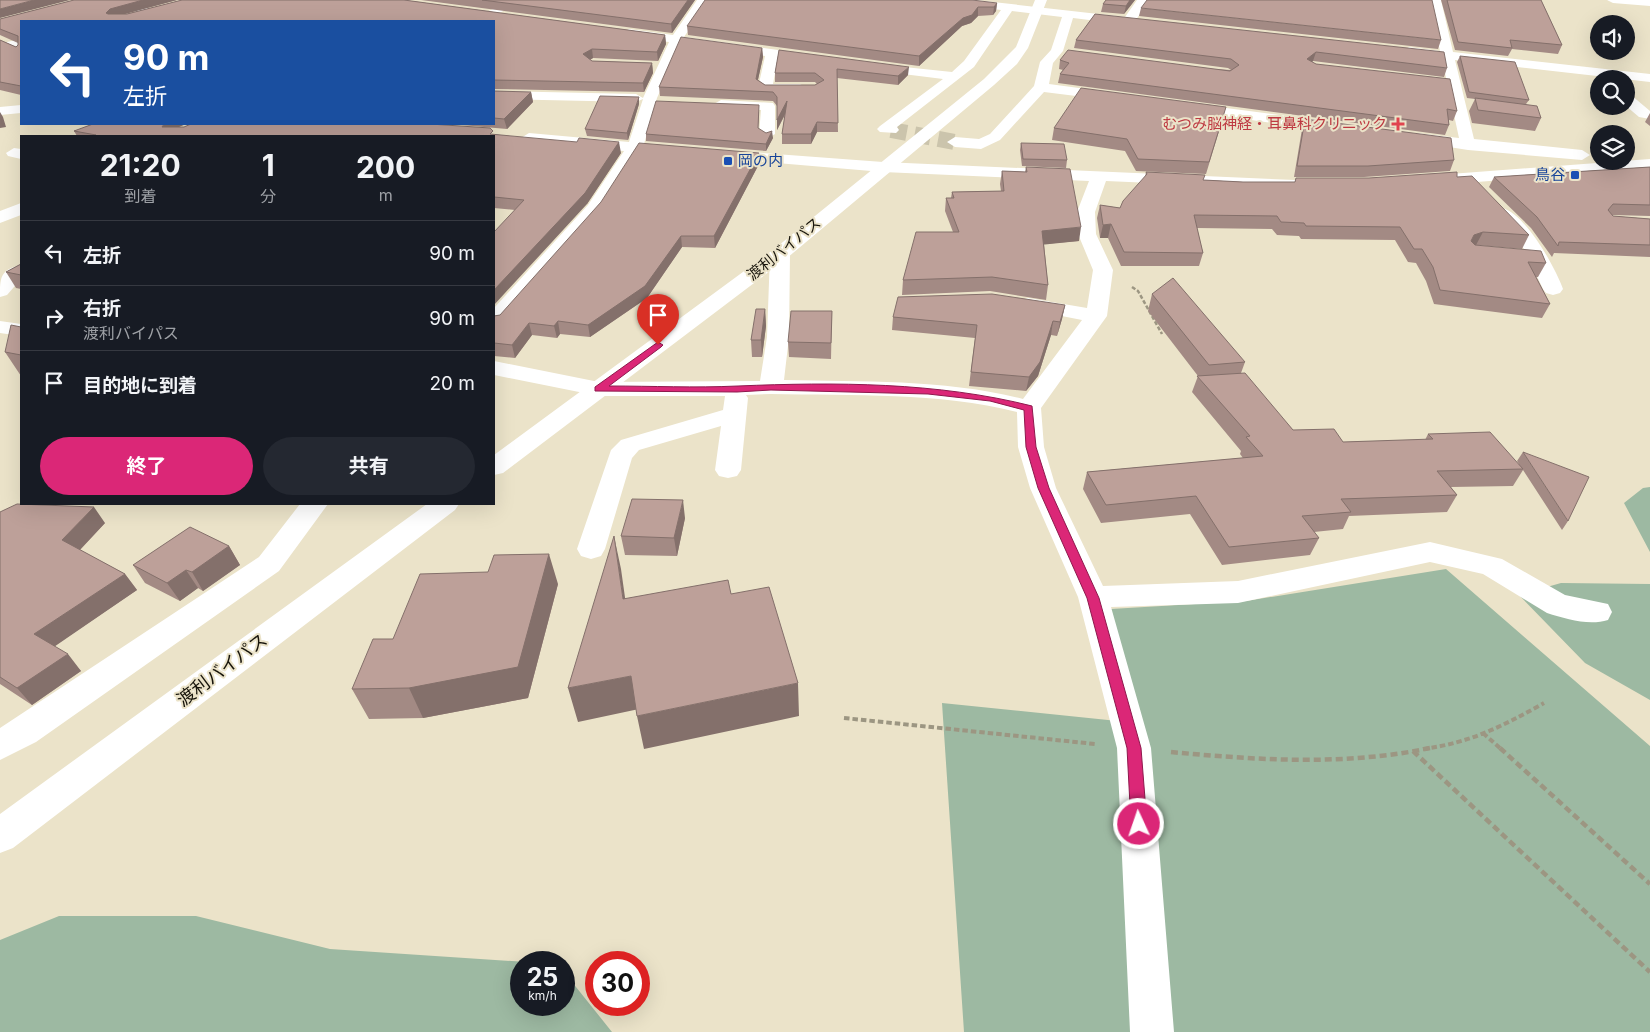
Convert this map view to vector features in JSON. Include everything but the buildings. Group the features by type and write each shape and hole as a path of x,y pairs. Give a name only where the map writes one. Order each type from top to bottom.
{"main road":[{"path":"125,0 154,16"},
{"path":"517,18 480,14 522,0"},
{"path":"497,313 595,208 635,147 650,100 676,40 703,0"},
{"path":"951,0 1008,8 1039,6 1068,15 1147,23"},
{"path":"1128,21 1143,0"},
{"path":"1435,0 1468,145"},
{"path":"1613,0 1650,3"},
{"name":"渡利バイパス","path":"495,466 780,254 1012,61 1022,48 1039,6"},
{"path":"891,130 885,129 969,64 1008,8"},
{"path":"955,142 981,144 995,137 1040,87 1047,62 1056,52 1068,15"},
{"path":"134,18 154,16"},
{"path":"612,31 829,61"},
{"path":"1400,50 1590,72"},
{"path":"1056,52 1075,54"},
{"path":"772,53 764,88 815,88"},
{"path":"858,64 955,76"},
{"path":"646,66 664,67"},
{"path":"1635,77 1650,78"},
{"path":"1436,82 1454,84"},
{"path":"1040,87 1131,99"},
{"path":"495,95 667,102"},
{"path":"1440,100 1478,107"},
{"path":"704,104 768,106 767,134"},
{"path":"1169,105 1353,129"},
{"path":"1635,106 1644,114 1650,115"},
{"path":"0,111 20,109"},
{"path":"512,136 689,152"},
{"path":"1401,136 1468,145 1590,155"},
{"path":"707,154 883,167 1305,184"},
{"path":"1635,162 1648,166"},
{"path":"1420,180 1648,166"},
{"path":"1100,175 1086,212 1087,234 1103,270 1096,316 1028,408 1031,447 1043,488 1093,598 1134,748 1152,1032"},
{"path":"1468,178 1523,233 1540,258 1553,289"},
{"path":"0,218 20,208"},
{"path":"771,387 778,337 780,254"},
{"path":"1513,256 1540,258"},
{"path":"0,291 13,275 20,272"},
{"path":"1008,302 1096,316"},
{"path":"0,327 20,330"},
{"path":"495,368 599,389 736,401"},
{"path":"591,549 620,456 630,445 771,387 928,391 990,398 1028,408"},
{"path":"728,470 736,401"},
{"path":"0,745 24,732 270,564 313,505"},
{"name":"渡利バイパス","path":"0,836 444,505"},
{"path":"1093,598 1238,592 1430,552 1492,566 1558,605 1597,612"}],"path":[{"path":"1103,270 1138,291 1162,334"},
{"path":"844,718 1220,757 1364,758 1446,745 1505,726 1544,703"},
{"path":"1483,733 1650,884"},
{"path":"1412,750 1650,972"}],"green space":[{"path":"1650,487 1650,552 1624,503 1643,488"},
{"path":"1446,569 1650,746 1650,1032 964,1032 942,703 1137,723 1111,609 1246,601"},
{"path":"1561,583 1650,584 1650,700 1585,663 1519,595"},
{"path":"59,916 196,916 330,949 510,961 510,1016 575,1016 575,986 585,998 585,1016 599,1016 612,1032 0,1032 0,940"}],"tunnel":[{"path":"891,130 955,142"}],"place":[{"name":"むつみ脳神経・耳鼻科クリニック","path":"1398,124"},
{"name":"岡の内","path":"728,161"},
{"name":"鳥谷","path":"1575,175"}],"route":[{"path":"658,345 599,389 737,389 771,387 928,391 990,398 1028,408 1031,447 1043,488 1093,598 1134,748 1139,824"}]}
